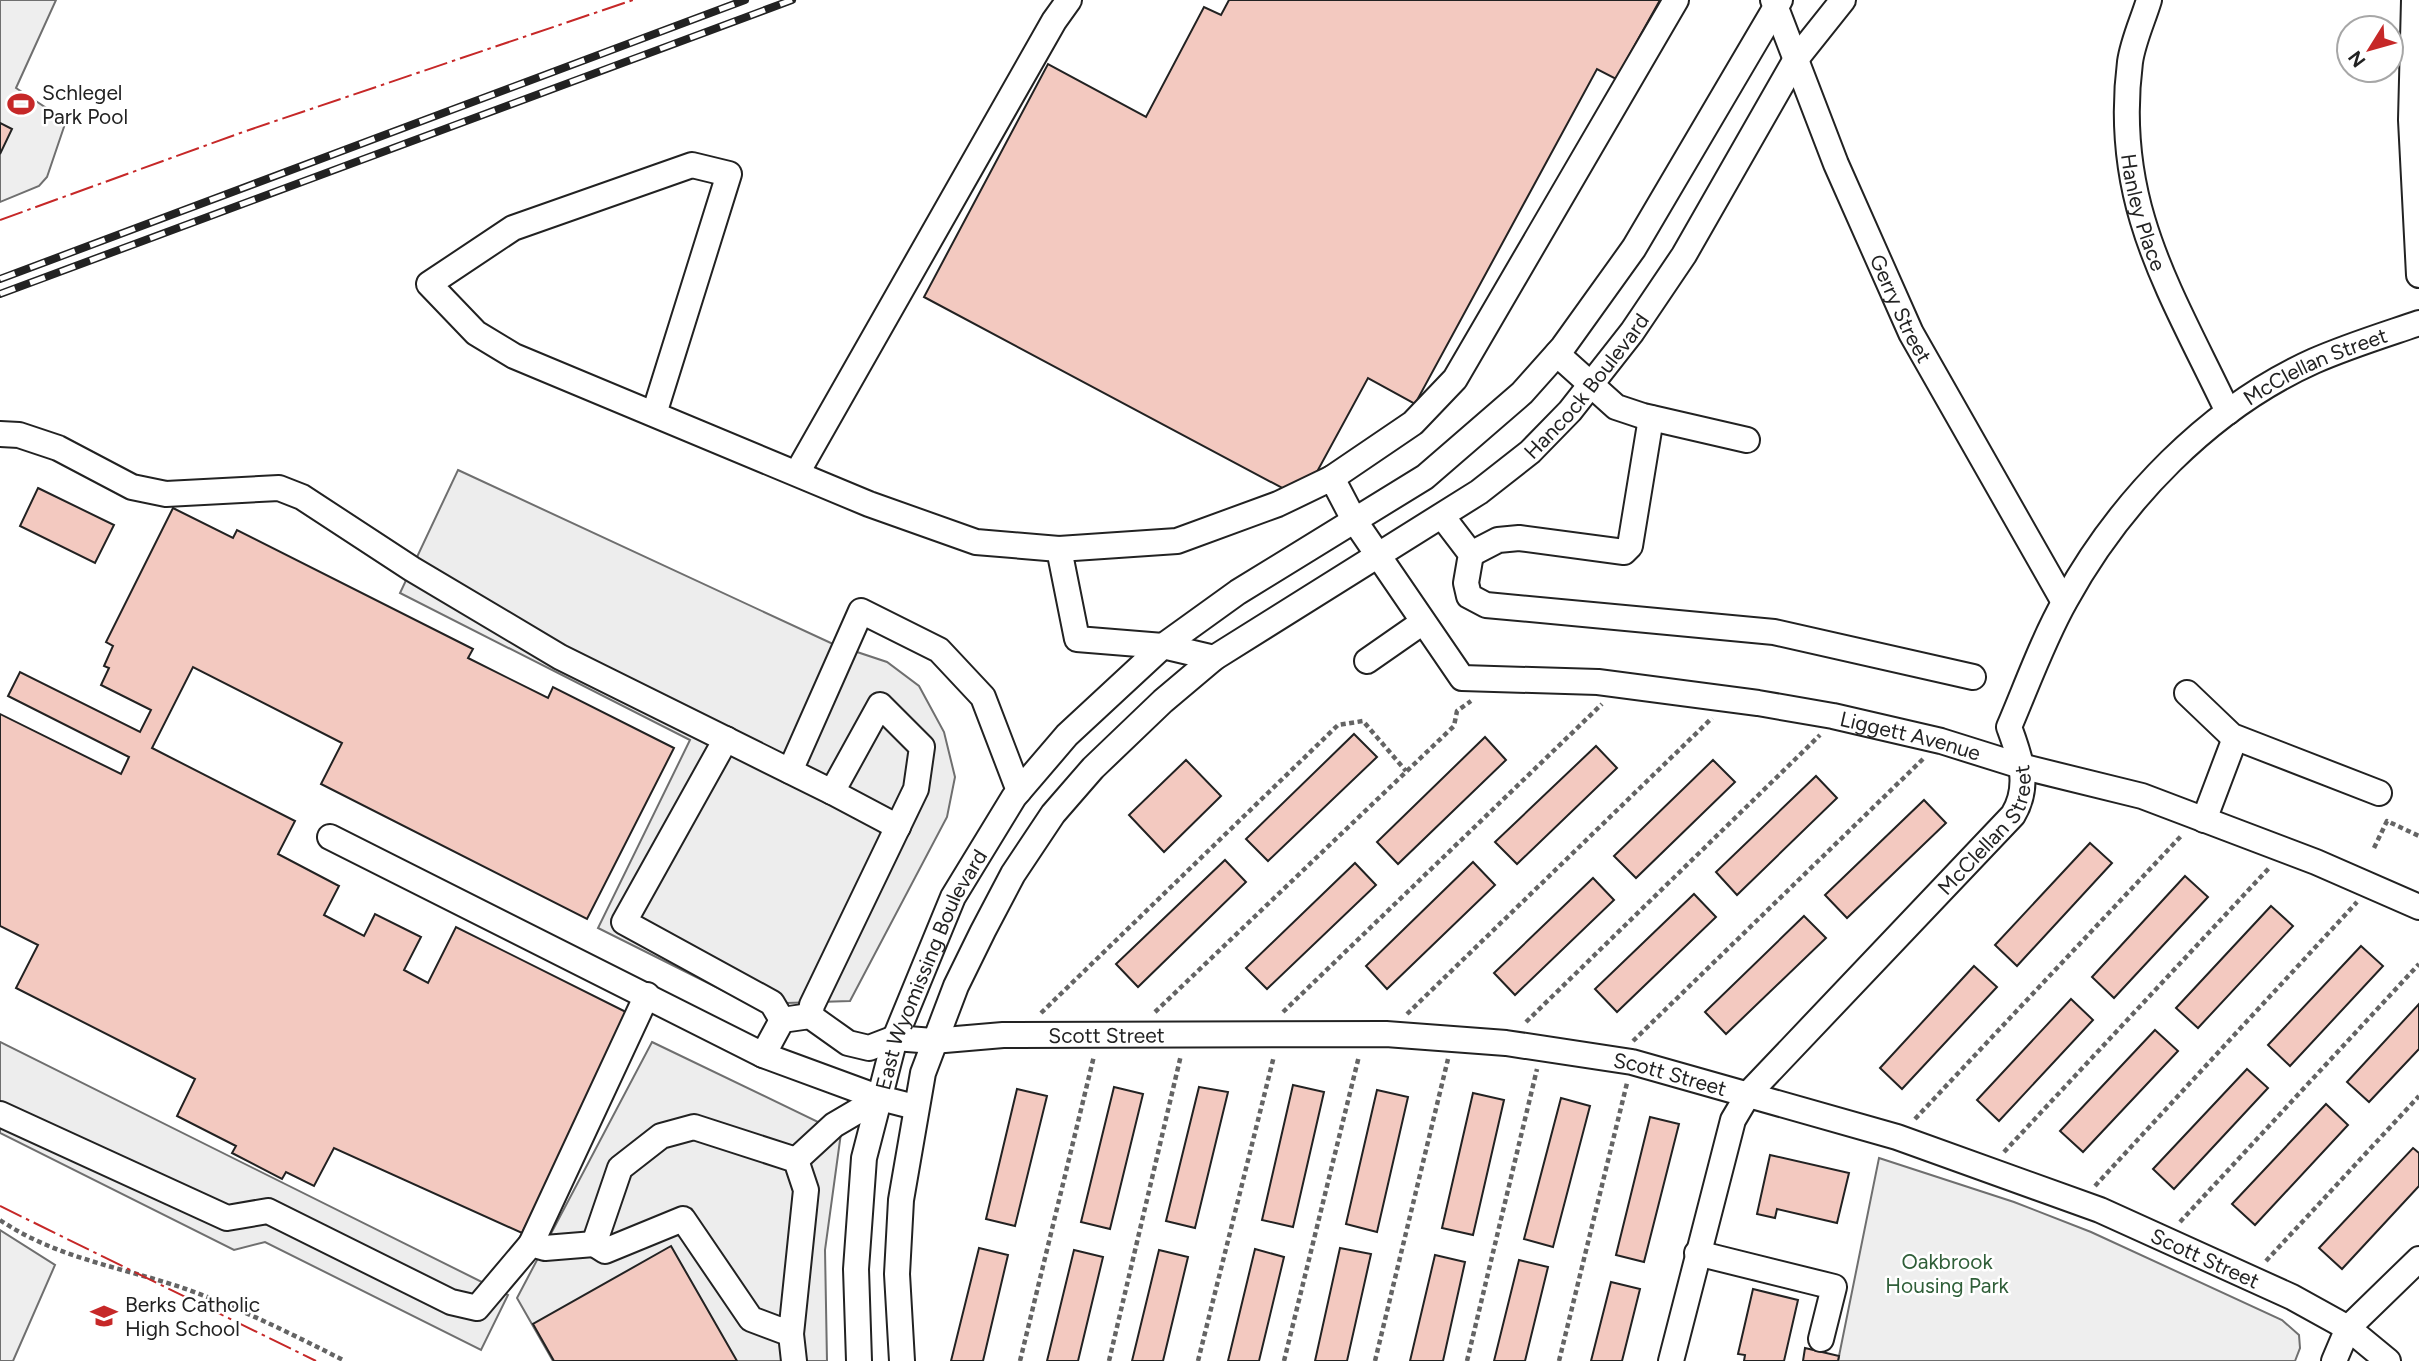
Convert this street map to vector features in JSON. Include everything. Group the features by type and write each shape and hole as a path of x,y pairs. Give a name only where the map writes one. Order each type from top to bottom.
{"street":[{"path":"797,473 1054,21 1069,0"},
{"path":"654,414 729,174 692,165 513,228 429,284 476,333 514,356 869,504 976,542 1059,549 1177,541 1278,505 1332,478 1413,423 1455,379 1676,0"},
{"name":"Hancock Boulevard","path":"1214,658 1442,516 1530,452 1570,411 1632,332 1684,255 1796,59 1843,0"},
{"name":"Hanley Place","path":"2149,0 2130,60 2126,135 2133,192 2158,265 2228,412"},
{"path":"2414,0 2419,275"},
{"name":"Hancock Boulevard","path":"1163,646 1238,592 1424,477 1480,432 1557,354 1634,248 1776,2"},
{"name":"Gerry Street","path":"1776,2 1842,176 1911,334 2064,602"},
{"name":"McClellan Street","path":"1671,1361 1733,1120 1749,1093 2013,815 2021,802 2024,766 2009,727 2064,602 2096,550 2135,499 2174,459 2228,412 2313,361 2419,323"},
{"path":"1557,354 1616,407 1651,418 1747,440"},
{"path":"1471,554 1498,540 1519,538 1624,552 1630,546 1651,418"},
{"path":"0,434 19,435 58,448 132,487 166,494 279,488 302,497 412,569 560,657 898,827"},
{"path":"1332,478 1354,520 1423,622 1367,661"},
{"path":"1442,516 1471,554 1466,583 1469,596 1486,605 1774,632 1973,677"},
{"path":"1059,549 1077,639 1163,646 1214,658"},
{"path":"790,771 861,611 939,650 984,698 1019,791"},
{"name":"Liggett Avenue","path":"1423,622 1462,678 1622,685 1731,699 1838,717 1941,741 2024,766 2142,796 2285,850 2419,907"},
{"name":"East Wyomissing Boulevard","path":"859,1361 856,1269 864,1158 895,1038 953,897 985,841 1019,791 1067,735 1163,646"},
{"name":"East Wyomissing Boulevard","path":"902,1361 897,1274 901,1200 915,1107 933,1041 983,931 1013,874 1052,814 1093,768 1163,701 1214,658"},
{"path":"2187,693 2235,738 2379,793"},
{"path":"763,1055 782,1020 811,1010 916,789 922,747 880,705 832,792"},
{"path":"2201,818 2235,738"},
{"path":"726,739 624,922 772,1003 782,1020"},
{"path":"330,837 763,1055 880,1098 915,1107"},
{"path":"0,1114 104,1164 227,1218 268,1211 451,1302 477,1308 531,1244 647,995"},
{"name":"Scott Street","path":"811,1010 848,1043 869,1048 895,1038 933,1041 1018,1035 1375,1034 1453,1037 1623,1060 1749,1093 1897,1137 2081,1202 2252,1278 2348,1328 2388,1361"},
{"path":"796,1160 834,1125 880,1098"},
{"path":"594,1244 620,1168 661,1136 694,1127 796,1160"},
{"path":"794,1361 791,1334 806,1190 796,1160"},
{"path":"531,1244 545,1248 594,1244 604,1251 683,1219 751,1319 791,1334"},
{"path":"1698,1253 1834,1287 1821,1339"},
{"path":"2334,1361 2348,1328 2419,1259"}],"path":[{"path":"1132,1035 1454,726 1457,711 1501,680"},
{"path":"1198,1361 1269,1034 1622,685"},
{"path":"1284,1361 1375,1034 1731,699"},
{"path":"1506,1043 1838,717"},
{"path":"1018,1035 1338,724 1363,721 1406,771"},
{"path":"1559,1361 1623,1060 1941,741"},
{"path":"1897,1137 2201,818"},
{"path":"2374,848 2388,821 2419,836"},
{"path":"1989,1168 2285,850"},
{"path":"2081,1202 2372,887"},
{"path":"2165,1238 2419,964"},
{"path":"1020,1361 1098,1035"},
{"path":"1109,1361 1186,1035"},
{"path":"1375,1361 1453,1037"},
{"path":"1466,1361 1542,1049"},
{"path":"2252,1278 2419,1096"},
{"path":"0,1220 29,1240 66,1255 176,1286 345,1361"}],"green space":[{"name":"Schlegel Park Pool","path":"0,0 56,0 16,88 66,121 47,177 39,186 0,202"},
{"name":"Oakbrook Housing Park","path":"1879,1158 2014,1202 2091,1232 2282,1320 2299,1335 2300,1348 2295,1361 1838,1361"},
{"path":"0,1230 55,1265 13,1361 0,1361"}],"shaded area":[{"path":"458,470 833,644 887,662 919,686 944,732 955,777 947,817 850,1001 750,1004 598,928 690,740 400,593"},
{"path":"0,1042 508,1295 481,1350 265,1242 234,1250 0,1133"},
{"path":"652,1042 841,1133 825,1250 827,1361 553,1361 517,1298"}],"building":[{"path":"1229,0 1660,0 1616,79 1597,69 1415,404 1368,378 1312,481 1286,490 924,297 1048,64 1146,117 1204,7 1221,15"},
{"path":"0,123 12,129 0,154"},
{"path":"38,488 114,525 95,563 20,526"},
{"path":"173,508 233,538 237,530 473,649 468,658 548,698 553,687 674,748 587,919 321,784 342,743 193,667 152,748 295,821 278,854 339,886 324,915 364,936 375,914 421,937 404,970 428,983 456,927 630,1014 522,1233 334,1148 314,1186 286,1172 282,1179 232,1153 236,1146 177,1116 195,1079 16,988 38,945 0,926 0,714 121,774 129,757 8,696 20,672 140,732 151,710 101,685 109,668 104,666 113,646 106,642"},
{"path":"1354,734 1377,757 1268,861 1246,839"},
{"path":"1485,737 1506,760 1398,864 1377,842"},
{"path":"1596,746 1617,768 1517,864 1495,842"},
{"path":"1186,760 1221,796 1164,852 1129,815"},
{"path":"1713,760 1735,782 1636,878 1614,856"},
{"path":"1816,776 1837,798 1737,895 1716,872"},
{"path":"1924,800 1946,823 1847,918 1825,895"},
{"path":"2090,843 2112,863 2017,966 1995,945"},
{"path":"1225,860 1246,882 1138,987 1116,964"},
{"path":"1473,862 1495,885 1387,989 1366,966"},
{"path":"1355,863 1376,885 1267,989 1246,968"},
{"path":"2185,876 2208,897 2114,998 2092,977"},
{"path":"1593,878 1614,900 1515,995 1494,973"},
{"path":"1694,894 1716,917 1617,1012 1595,989"},
{"path":"2271,906 2293,926 2198,1028 2176,1008"},
{"path":"1804,916 1826,938 1726,1034 1705,1012"},
{"path":"2361,946 2383,966 2290,1066 2268,1045"},
{"path":"1974,966 1997,987 1902,1089 1880,1068"},
{"path":"2071,999 2093,1020 1999,1121 1977,1100"},
{"path":"2419,1004 2419,1049 2369,1102 2347,1082"},
{"path":"2155,1030 2178,1051 2083,1152 2060,1131"},
{"path":"2247,1069 2268,1088 2174,1189 2153,1169"},
{"path":"1293,1085 1324,1092 1293,1227 1262,1220"},
{"path":"1114,1087 1143,1094 1110,1229 1081,1222"},
{"path":"1199,1087 1228,1092 1195,1228 1166,1221"},
{"path":"1017,1089 1047,1096 1015,1226 986,1219"},
{"path":"1377,1090 1408,1097 1377,1232 1346,1224"},
{"path":"1473,1093 1504,1100 1473,1235 1442,1228"},
{"path":"1561,1098 1590,1106 1553,1247 1524,1239"},
{"path":"2326,1104 2348,1125 2255,1225 2232,1204"},
{"path":"1650,1117 1679,1124 1644,1262 1616,1255"},
{"path":"2413,1148 2419,1153 2419,1186 2342,1269 2319,1248"},
{"path":"1770,1155 1849,1173 1837,1223 1777,1209 1775,1218 1757,1214"},
{"path":"671,1246 737,1361 554,1361 533,1324"},
{"path":"979,1248 1008,1255 983,1361 951,1361"},
{"path":"1340,1248 1371,1254 1347,1361 1315,1361"},
{"path":"1255,1249 1284,1257 1259,1361 1228,1361"},
{"path":"1074,1250 1103,1257 1078,1361 1047,1361"},
{"path":"1159,1250 1188,1257 1163,1361 1132,1361"},
{"path":"1435,1255 1465,1262 1443,1361 1410,1361"},
{"path":"1519,1260 1548,1267 1525,1361 1494,1361"},
{"path":"1611,1282 1640,1289 1622,1361 1591,1361"},
{"path":"1753,1289 1798,1300 1784,1361 1744,1361 1745,1355 1738,1354"},
{"path":"1805,1348 1839,1356 1838,1361 1803,1361"}],"railway":[{"path":"0,279 745,0"},
{"path":"0,294 792,0"}],"power":[{"path":"0,220 243,132 633,0"},
{"path":"0,1206 316,1361"}],"place":[{"name":"Schlegel Park Pool","path":"21,104"},
{"name":"Berks Catholic High School","path":"104,1316"}]}
